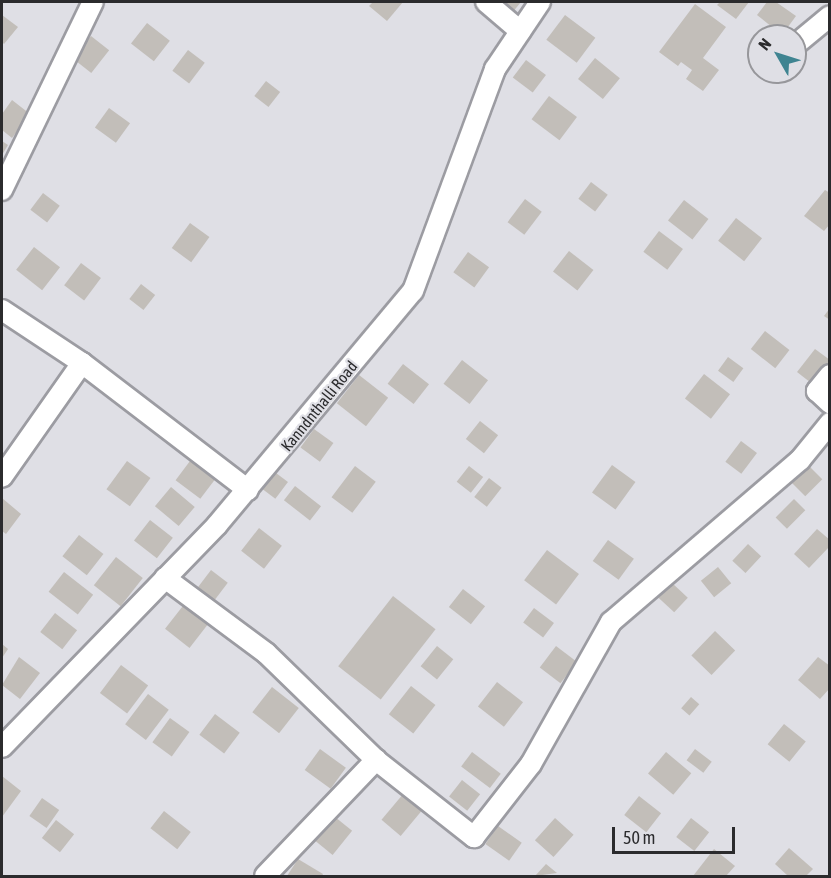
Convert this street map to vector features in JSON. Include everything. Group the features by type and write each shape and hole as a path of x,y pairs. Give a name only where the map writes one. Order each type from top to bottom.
{"street":[{"path":"2,190 93,2"},
{"path":"486,2 520,31"},
{"name":"Kanndnthalli Road","path":"2,747 248,490 413,291 495,69 540,2"},
{"path":"807,35 830,16"},
{"path":"2,310 81,363 248,490"},
{"path":"2,477 81,363"},
{"path":"830,375 817,391 830,403"},
{"path":"165,578 266,653 376,760 474,837 531,764 611,622 800,460 830,423"},
{"path":"265,876 376,760"}],"building":[{"path":"373,2 403,2 387,21 369,6"},
{"path":"497,2 521,2 512,13"},
{"path":"720,2 749,2 736,19 717,5"},
{"path":"767,2 776,2 796,16 790,24 768,24 757,15"},
{"path":"695,4 726,27 703,58 719,70 703,91 686,79 692,70 681,62 678,66 659,52"},
{"path":"2,15 18,27 4,44 2,42"},
{"path":"565,15 595,38 577,63 546,40"},
{"path":"147,23 170,41 154,61 131,43"},
{"path":"91,36 109,50 91,73 73,59"},
{"path":"188,50 205,63 189,83 172,71"},
{"path":"595,58 620,78 603,99 578,79"},
{"path":"526,60 546,75 533,93 513,78"},
{"path":"266,81 280,92 268,107 254,96"},
{"path":"549,96 577,117 559,140 532,119"},
{"path":"12,100 30,114 12,138 2,130 2,114"},
{"path":"109,108 130,123 116,143 95,127"},
{"path":"2,141 8,145 2,155"},
{"path":"591,182 608,195 595,211 578,199"},
{"path":"825,190 830,193 830,224 824,231 804,216"},
{"path":"43,193 60,206 47,222 30,210"},
{"path":"525,199 542,212 524,235 508,222"},
{"path":"684,200 708,219 692,240 668,220"},
{"path":"736,218 762,238 744,261 718,241"},
{"path":"190,223 209,237 191,262 172,248"},
{"path":"659,231 683,249 667,270 643,252"},
{"path":"34,247 60,267 42,290 16,270"},
{"path":"569,251 593,270 577,291 553,271"},
{"path":"468,252 489,267 474,288 453,272"},
{"path":"81,263 101,278 84,300 64,285"},
{"path":"141,284 155,295 143,310 129,299"},
{"path":"830,308 830,320 824,316"},
{"path":"765,331 789,350 775,368 751,349"},
{"path":"815,349 830,360 830,367 815,386 797,372"},
{"path":"728,357 743,368 733,382 718,371"},
{"path":"462,360 488,380 470,404 444,384"},
{"path":"403,364 429,384 414,404 388,384"},
{"path":"704,374 730,394 711,419 685,398"},
{"path":"359,375 388,398 366,426 337,403"},
{"path":"480,421 498,435 484,453 466,439"},
{"path":"314,429 333,443 320,462 300,448"},
{"path":"741,441 757,453 741,474 725,462"},
{"path":"127,461 150,478 130,506 106,489"},
{"path":"190,461 215,480 200,499 176,480"},
{"path":"806,463 822,479 805,496 789,480"},
{"path":"612,465 635,482 615,510 592,493"},
{"path":"355,466 376,482 352,513 332,497"},
{"path":"469,466 483,477 471,493 457,482"},
{"path":"272,470 288,482 275,499 259,487"},
{"path":"489,478 502,488 487,507 474,497"},
{"path":"295,486 321,506 310,521 284,500"},
{"path":"171,487 195,507 179,526 155,506"},
{"path":"2,498 21,514 6,534 2,531"},
{"path":"794,499 805,510 787,529 776,517"},
{"path":"150,520 173,538 157,558 134,540"},
{"path":"259,528 282,546 264,569 241,551"},
{"path":"817,529 830,540 830,546 809,568 794,554"},
{"path":"79,535 103,554 87,575 62,556"},
{"path":"608,540 634,559 619,580 593,561"},
{"path":"748,544 761,556 745,573 732,561"},
{"path":"547,550 579,574 556,604 524,580"},
{"path":"116,557 143,578 121,606 94,585"},
{"path":"718,567 731,583 714,597 701,581"},
{"path":"211,570 228,583 214,601 197,588"},
{"path":"64,572 93,595 78,614 49,592"},
{"path":"671,582 688,598 674,612 657,597"},
{"path":"463,589 485,606 471,624 449,607"},
{"path":"393,596 436,629 381,699 338,666"},
{"path":"186,602 210,621 189,648 165,629"},
{"path":"534,608 554,623 543,637 523,622"},
{"path":"55,613 77,630 62,649 40,632"},
{"path":"715,631 735,650 712,675 691,655"},
{"path":"2,644 8,649 2,658"},
{"path":"437,646 453,659 437,679 421,666"},
{"path":"556,646 577,662 561,683 540,668"},
{"path":"19,657 40,673 20,699 2,685"},
{"path":"818,657 830,666 830,688 820,699 798,680"},
{"path":"121,665 148,685 127,713 100,693"},
{"path":"497,682 523,702 504,727 478,706"},
{"path":"411,686 435,705 413,733 389,714"},
{"path":"272,687 299,708 279,733 252,712"},
{"path":"148,694 169,710 146,740 125,724"},
{"path":"691,697 699,704 689,716 681,708"},
{"path":"215,714 240,733 224,753 199,735"},
{"path":"170,718 189,732 172,756 152,742"},
{"path":"784,724 806,742 789,762 768,744"},
{"path":"320,749 346,768 331,789 305,770"},
{"path":"695,749 712,762 703,773 687,760"},
{"path":"472,752 501,774 490,788 461,766"},
{"path":"666,752 691,773 673,795 648,773"},
{"path":"2,776 21,791 2,817"},
{"path":"462,780 480,794 467,811 449,797"},
{"path":"404,793 423,809 401,836 382,820"},
{"path":"639,796 661,813 646,832 624,815"},
{"path":"42,798 59,810 47,828 29,816"},
{"path":"164,811 191,832 177,849 150,828"},
{"path":"335,817 352,831 333,855 315,841"},
{"path":"555,818 574,835 554,857 535,840"},
{"path":"691,818 709,832 694,851 676,837"},
{"path":"56,820 74,834 60,852 42,838"},
{"path":"498,826 522,843 509,861 485,844"},
{"path":"789,848 813,869 806,876 788,876 775,864"},
{"path":"714,849 735,866 726,876 693,876"},
{"path":"298,859 323,874 322,876 287,876"},
{"path":"546,864 557,873 535,876"}]}
